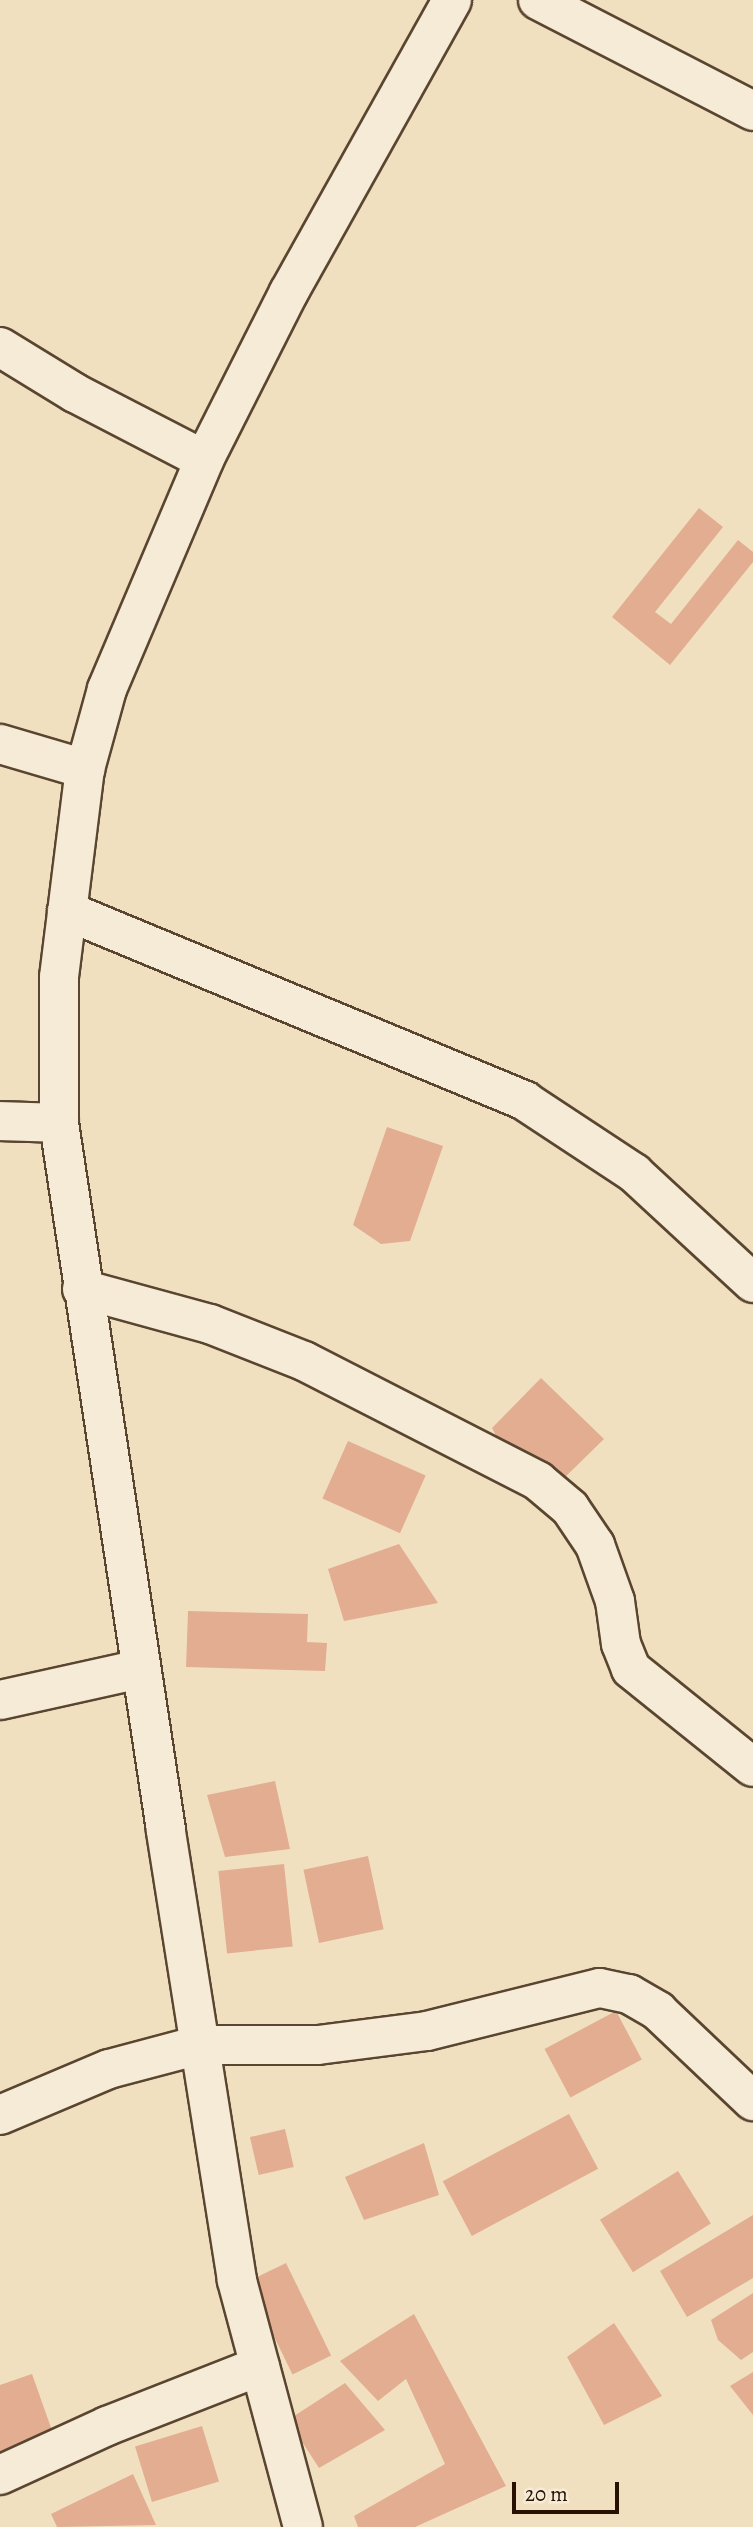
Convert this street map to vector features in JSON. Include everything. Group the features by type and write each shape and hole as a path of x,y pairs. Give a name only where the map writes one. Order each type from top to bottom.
{"street":[{"path":"303,2527 237,2280 140,1669 59,1123 58,977 85,769 107,689 204,460 289,292 452,0"},
{"path":"538,0 753,111"},
{"path":"0,347 75,393 204,460"},
{"path":"0,744 85,769"},
{"path":"67,911 525,1101 634,1173 753,1283"},
{"path":"0,1121 59,1123"},
{"path":"82,1289 210,1324 304,1361 538,1481 570,1508 595,1545 615,1601 621,1644 631,1669 753,1767"},
{"path":"0,1700 140,1669"},
{"path":"0,2115 109,2069 200,2045 318,2045 427,2031 600,1988 629,1994 658,2011 753,2101"},
{"path":"0,2475 107,2426 260,2366"}],"building":[{"path":"699,508 723,527 655,612 671,624 738,540 753,552 753,562 670,665 612,617"},
{"path":"387,1127 443,1146 410,1241 381,1244 353,1225"},
{"path":"541,1378 604,1439 558,1484 514,1469 492,1428"},
{"path":"348,1441 426,1476 400,1533 322,1499"},
{"path":"399,1544 438,1603 344,1621 328,1569"},
{"path":"188,1611 308,1614 307,1642 327,1643 325,1671 186,1667"},
{"path":"275,1781 290,1849 225,1857 207,1795"},
{"path":"368,1856 384,1929 319,1943 303,1870"},
{"path":"284,1864 293,1947 227,1953 218,1871"},
{"path":"616,2011 642,2060 570,2098 544,2049"},
{"path":"569,2114 598,2169 472,2236 443,2181"},
{"path":"285,2129 294,2167 259,2175 250,2137"},
{"path":"424,2143 439,2195 364,2220 345,2177"},
{"path":"678,2171 711,2224 633,2272 600,2220"},
{"path":"753,2215 753,2278 687,2317 660,2271"},
{"path":"286,2263 331,2356 293,2374 247,2282"},
{"path":"753,2293 753,2352 741,2360 718,2340 711,2320"},
{"path":"414,2314 506,2486 415,2527 358,2527 354,2516 445,2464 406,2379 378,2401 340,2361"},
{"path":"614,2323 662,2396 604,2425 567,2357"},
{"path":"753,2372 753,2415 730,2386"},
{"path":"32,2374 55,2439 0,2458 0,2385"},
{"path":"345,2383 385,2430 319,2468 288,2420"},
{"path":"202,2426 219,2481 152,2502 135,2446"},
{"path":"133,2474 156,2525 57,2527 51,2514"}]}
